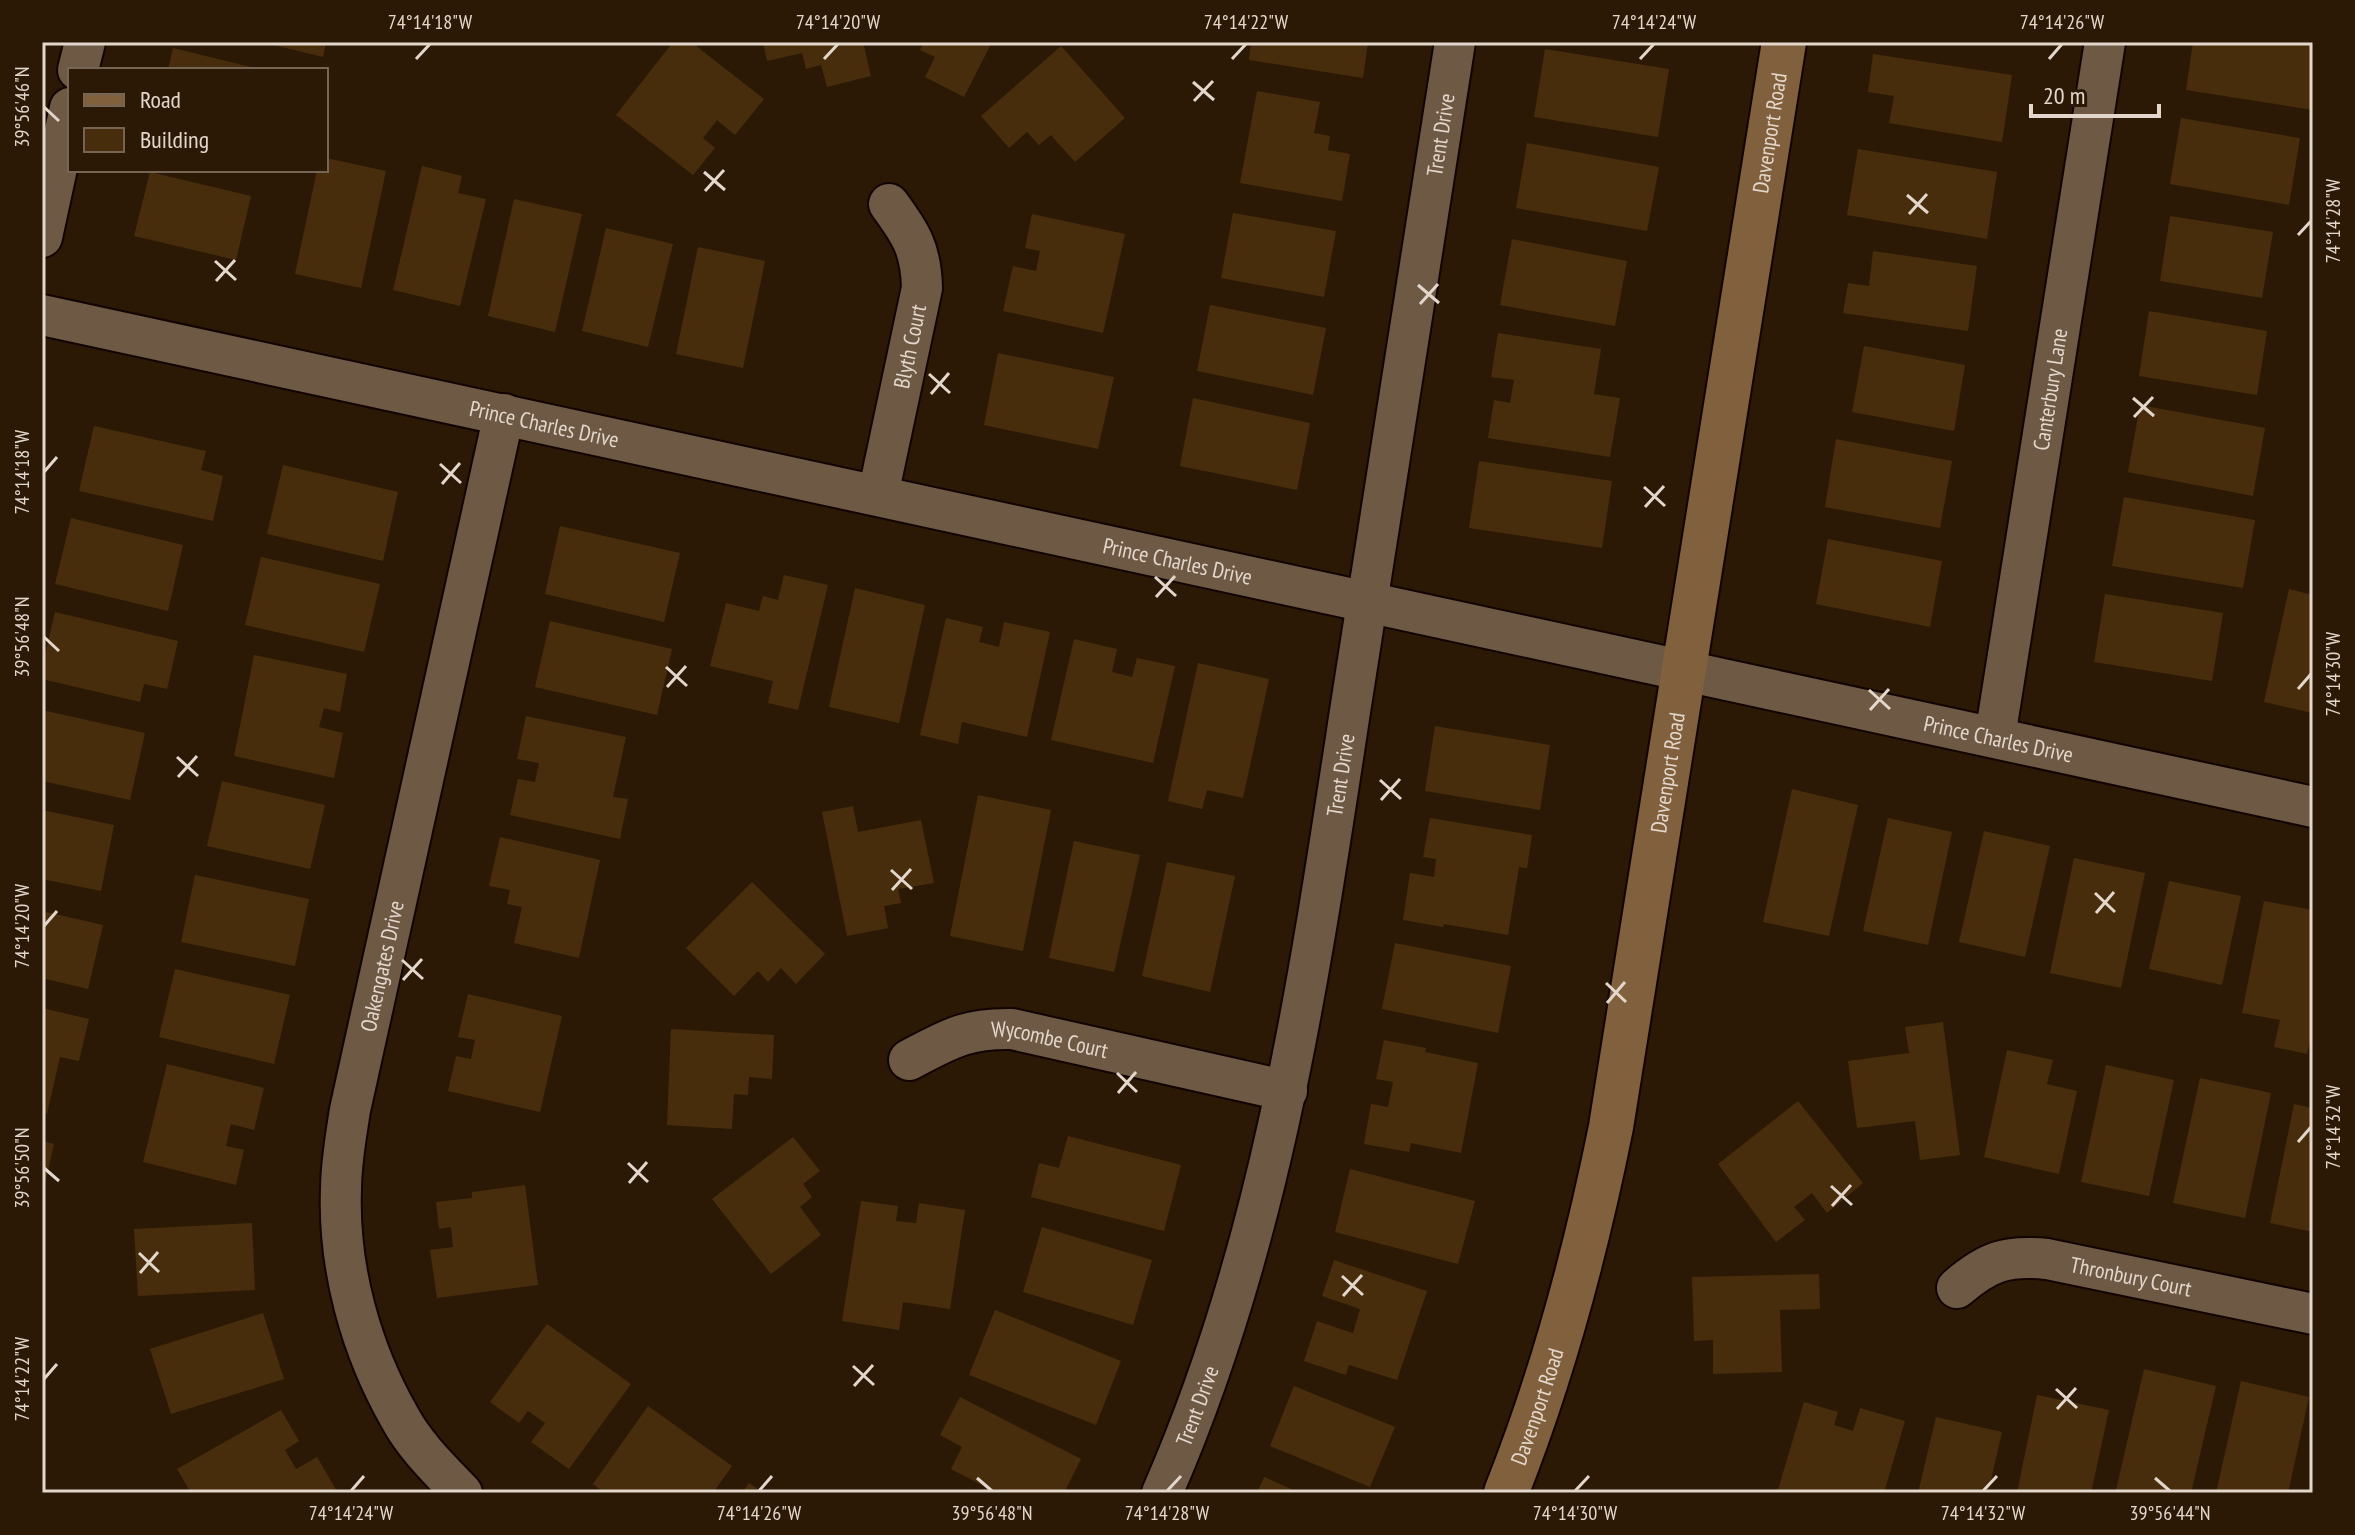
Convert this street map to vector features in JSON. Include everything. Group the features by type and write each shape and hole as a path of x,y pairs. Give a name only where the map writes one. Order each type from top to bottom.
{"street":[{"path":"78,68 85,42"},
{"name":"Trent Drive","path":"1162,1493 1210,1372 1231,1309 1258,1218 1287,1091 1312,954 1455,42"},
{"name":"Davenport Road","path":"1506,1493 1548,1376 1598,1191 1611,1127 1784,42"},
{"name":"Canterbury Lane","path":"1995,737 2105,42"},
{"path":"42,237 68,117"},
{"name":"Blyth Court","path":"878,495 922,288 921,263 913,237 889,204"},
{"name":"Prince Charles Drive","path":"42,315 2313,807"},
{"name":"Oakengates Drive","path":"462,1493 400,1420 378,1374 359,1323 348,1279 342,1233 341,1189 350,1110 504,414"},
{"name":"Wycombe Court","path":"909,1060 957,1035 985,1029 1012,1029 1287,1091"},
{"name":"Thronbury Court","path":"1957,1288 1990,1263 2019,1256 2047,1259 2313,1314"}],"building":[{"path":"262,42 326,42 323,57"},
{"path":"673,42 691,42 764,99 735,135 717,120 703,138 715,148 693,175 616,115"},
{"path":"763,42 863,42 871,76 827,87 821,65 806,69 802,53 767,61"},
{"path":"924,42 992,42 964,97 925,77 935,57 920,50"},
{"path":"1251,42 1368,42 1363,78 1249,60"},
{"path":"2193,42 2313,42 2313,110 2186,90"},
{"path":"1061,46 1125,118 1075,162 1051,135 1039,145 1027,132 1009,148 981,116"},
{"path":"173,48 255,68 168,68"},
{"path":"1545,49 1669,69 1658,137 1534,117"},
{"path":"1873,54 2012,75 2002,142 1889,123 1894,96 1868,92"},
{"path":"1257,91 1320,102 1314,133 1330,136 1328,150 1350,154 1342,201 1240,183"},
{"path":"2181,118 2300,138 2289,205 2170,184"},
{"path":"1527,143 1659,167 1647,231 1516,208"},
{"path":"1858,149 1997,172 1987,239 1847,215"},
{"path":"328,158 386,171 361,288 295,274 317,172 328,172"},
{"path":"422,166 462,176 458,193 486,199 460,306 393,290"},
{"path":"150,172 251,196 236,260 134,236"},
{"path":"514,199 582,214 555,332 488,316"},
{"path":"1233,213 1336,231 1324,297 1221,278"},
{"path":"1032,214 1125,234 1103,333 1003,311 1013,266 1036,271 1040,251 1025,248"},
{"path":"2170,216 2273,232 2262,298 2160,281"},
{"path":"606,228 673,244 648,347 582,331"},
{"path":"1512,239 1627,261 1615,326 1500,305"},
{"path":"698,247 765,261 743,368 676,354"},
{"path":"1873,251 1977,266 1968,331 1843,313 1848,283 1869,286"},
{"path":"1210,305 1326,328 1313,395 1197,371"},
{"path":"2149,311 2267,331 2257,395 2139,376"},
{"path":"1498,333 1601,349 1594,394 1620,398 1610,457 1488,438 1494,400 1510,403 1514,380 1491,377"},
{"path":"1864,346 1965,365 1954,431 1852,412"},
{"path":"998,353 1114,377 1098,449 984,425"},
{"path":"1193,398 1310,423 1297,490 1180,466"},
{"path":"2140,405 2265,428 2253,496 2128,472"},
{"path":"94,426 206,451 201,470 223,476 213,521 79,491"},
{"path":"1836,439 1952,461 1940,528 1825,507"},
{"path":"1479,461 1612,481 1602,548 1469,528"},
{"path":"283,465 398,492 383,561 267,534"},
{"path":"2124,497 2255,520 2243,588 2112,566"},
{"path":"71,518 183,545 168,611 55,584"},
{"path":"560,526 680,553 664,622 545,594"},
{"path":"1828,539 1942,561 1930,627 1816,604"},
{"path":"261,557 380,584 364,652 245,625"},
{"path":"784,575 828,585 798,710 768,703 773,681 710,666 726,603 759,611 763,596 778,600"},
{"path":"855,588 925,605 899,723 829,707"},
{"path":"2289,589 2313,595 2313,713 2264,702"},
{"path":"2105,594 2223,613 2212,681 2094,662"},
{"path":"55,612 178,641 167,689 144,684 140,702 42,679"},
{"path":"946,618 983,627 979,642 999,647 1004,622 1050,632 1027,737 962,722 958,744 920,735"},
{"path":"550,621 672,649 657,715 535,687"},
{"path":"1074,639 1117,649 1112,672 1132,677 1137,658 1175,666 1153,763 1051,740"},
{"path":"254,655 347,674 340,712 324,708 319,727 343,733 334,778 234,756"},
{"path":"1198,663 1269,679 1243,798 1207,790 1202,809 1168,801"},
{"path":"42,710 145,733 130,800 42,781"},
{"path":"526,716 626,737 613,797 628,799 620,839 510,815 518,779 535,782 539,763 517,759"},
{"path":"1435,726 1550,745 1540,810 1425,791"},
{"path":"222,781 325,805 310,869 207,846"},
{"path":"1792,789 1858,805 1829,936 1763,922"},
{"path":"978,795 1051,810 1023,951 950,936"},
{"path":"853,806 858,832 921,820 934,883 898,889 901,903 884,906 888,928 847,936 822,812"},
{"path":"42,810 114,825 101,891 42,879"},
{"path":"1430,818 1532,835 1527,868 1519,867 1508,935 1403,920 1410,873 1434,877 1436,859 1423,857"},
{"path":"1888,818 1952,832 1928,945 1863,931"},
{"path":"1984,831 2050,846 2025,957 1959,942"},
{"path":"500,837 600,860 579,958 514,943 522,907 507,904 510,890 489,886"},
{"path":"1074,841 1140,855 1114,972 1049,958"},
{"path":"2074,858 2145,873 2121,988 2050,973"},
{"path":"1167,862 1235,876 1210,992 1142,976"},
{"path":"195,875 309,899 295,966 181,942"},
{"path":"2169,881 2241,896 2222,985 2149,969"},
{"path":"752,882 825,954 796,984 781,968 768,982 758,971 734,996 686,948"},
{"path":"2264,901 2313,910 2313,1023 2307,1054 2274,1047 2280,1020 2242,1013"},
{"path":"42,911 103,925 88,989 42,978"},
{"path":"1395,943 1511,966 1498,1033 1382,1009"},
{"path":"175,969 290,995 274,1064 159,1037"},
{"path":"468,994 562,1016 540,1112 448,1091 456,1056 471,1059 475,1040 458,1037"},
{"path":"42,1008 89,1019 79,1061 60,1057 47,1114 42,1113"},
{"path":"1943,1022 1960,1155 1920,1160 1915,1121 1857,1128 1848,1061 1909,1053 1905,1027"},
{"path":"671,1029 774,1035 772,1079 749,1077 748,1095 734,1094 732,1129 667,1125"},
{"path":"1384,1040 1478,1063 1461,1153 1411,1143 1409,1152 1364,1144 1371,1104 1388,1107 1393,1082 1376,1079"},
{"path":"2007,1050 2053,1060 2047,1084 2077,1091 2059,1174 1984,1157"},
{"path":"167,1064 264,1088 254,1130 231,1124 226,1146 244,1150 236,1185 143,1162"},
{"path":"2106,1065 2174,1080 2149,1196 2081,1182"},
{"path":"2200,1078 2271,1093 2245,1218 2173,1203"},
{"path":"1798,1101 1863,1183 1827,1213 1812,1193 1794,1207 1805,1220 1776,1242 1718,1164"},
{"path":"2294,1104 2313,1108 2313,1232 2270,1223"},
{"path":"1068,1136 1181,1165 1164,1231 1031,1197 1039,1163 1059,1168"},
{"path":"793,1137 820,1171 803,1184 812,1197 800,1207 821,1235 771,1274 712,1199"},
{"path":"42,1141 54,1144 43,1193 42,1193"},
{"path":"1350,1169 1475,1201 1458,1264 1335,1232"},
{"path":"525,1185 538,1285 437,1298 430,1250 453,1247 451,1227 439,1229 436,1202 472,1198 472,1192"},
{"path":"861,1201 898,1206 896,1221 916,1223 919,1203 965,1210 950,1309 903,1302 899,1330 842,1321"},
{"path":"252,1223 255,1290 138,1296 134,1229"},
{"path":"1042,1227 1152,1260 1133,1325 1023,1292"},
{"path":"1334,1260 1427,1291 1397,1380 1349,1365 1346,1375 1304,1361 1317,1321 1353,1333 1360,1309 1322,1296"},
{"path":"1819,1274 1820,1309 1780,1310 1782,1372 1713,1374 1713,1340 1694,1341 1692,1277"},
{"path":"995,1310 1121,1361 1096,1425 969,1375"},
{"path":"263,1313 284,1379 171,1414 150,1349"},
{"path":"547,1324 631,1384 569,1469 531,1442 545,1423 528,1411 519,1423 490,1402"},
{"path":"2144,1369 2216,1386 2191,1493 2129,1493 2116,1490"},
{"path":"2241,1381 2309,1397 2288,1493 2216,1493"},
{"path":"1294,1386 1395,1427 1370,1487 1270,1446"},
{"path":"2037,1395 2109,1410 2091,1493 2017,1493"},
{"path":"960,1397 1081,1459 1064,1493 997,1493 951,1469 962,1447 940,1435"},
{"path":"1804,1402 1838,1412 1834,1425 1853,1431 1860,1408 1905,1421 1884,1493 1777,1493"},
{"path":"648,1406 732,1466 713,1493 605,1493 593,1484"},
{"path":"281,1410 299,1441 285,1450 296,1469 317,1457 338,1493 191,1493 177,1469"},
{"path":"1936,1417 2002,1432 1988,1493 1918,1493"},
{"path":"1264,1477 1300,1493 1257,1493"},
{"path":"749,1483 763,1493 742,1493"}]}
